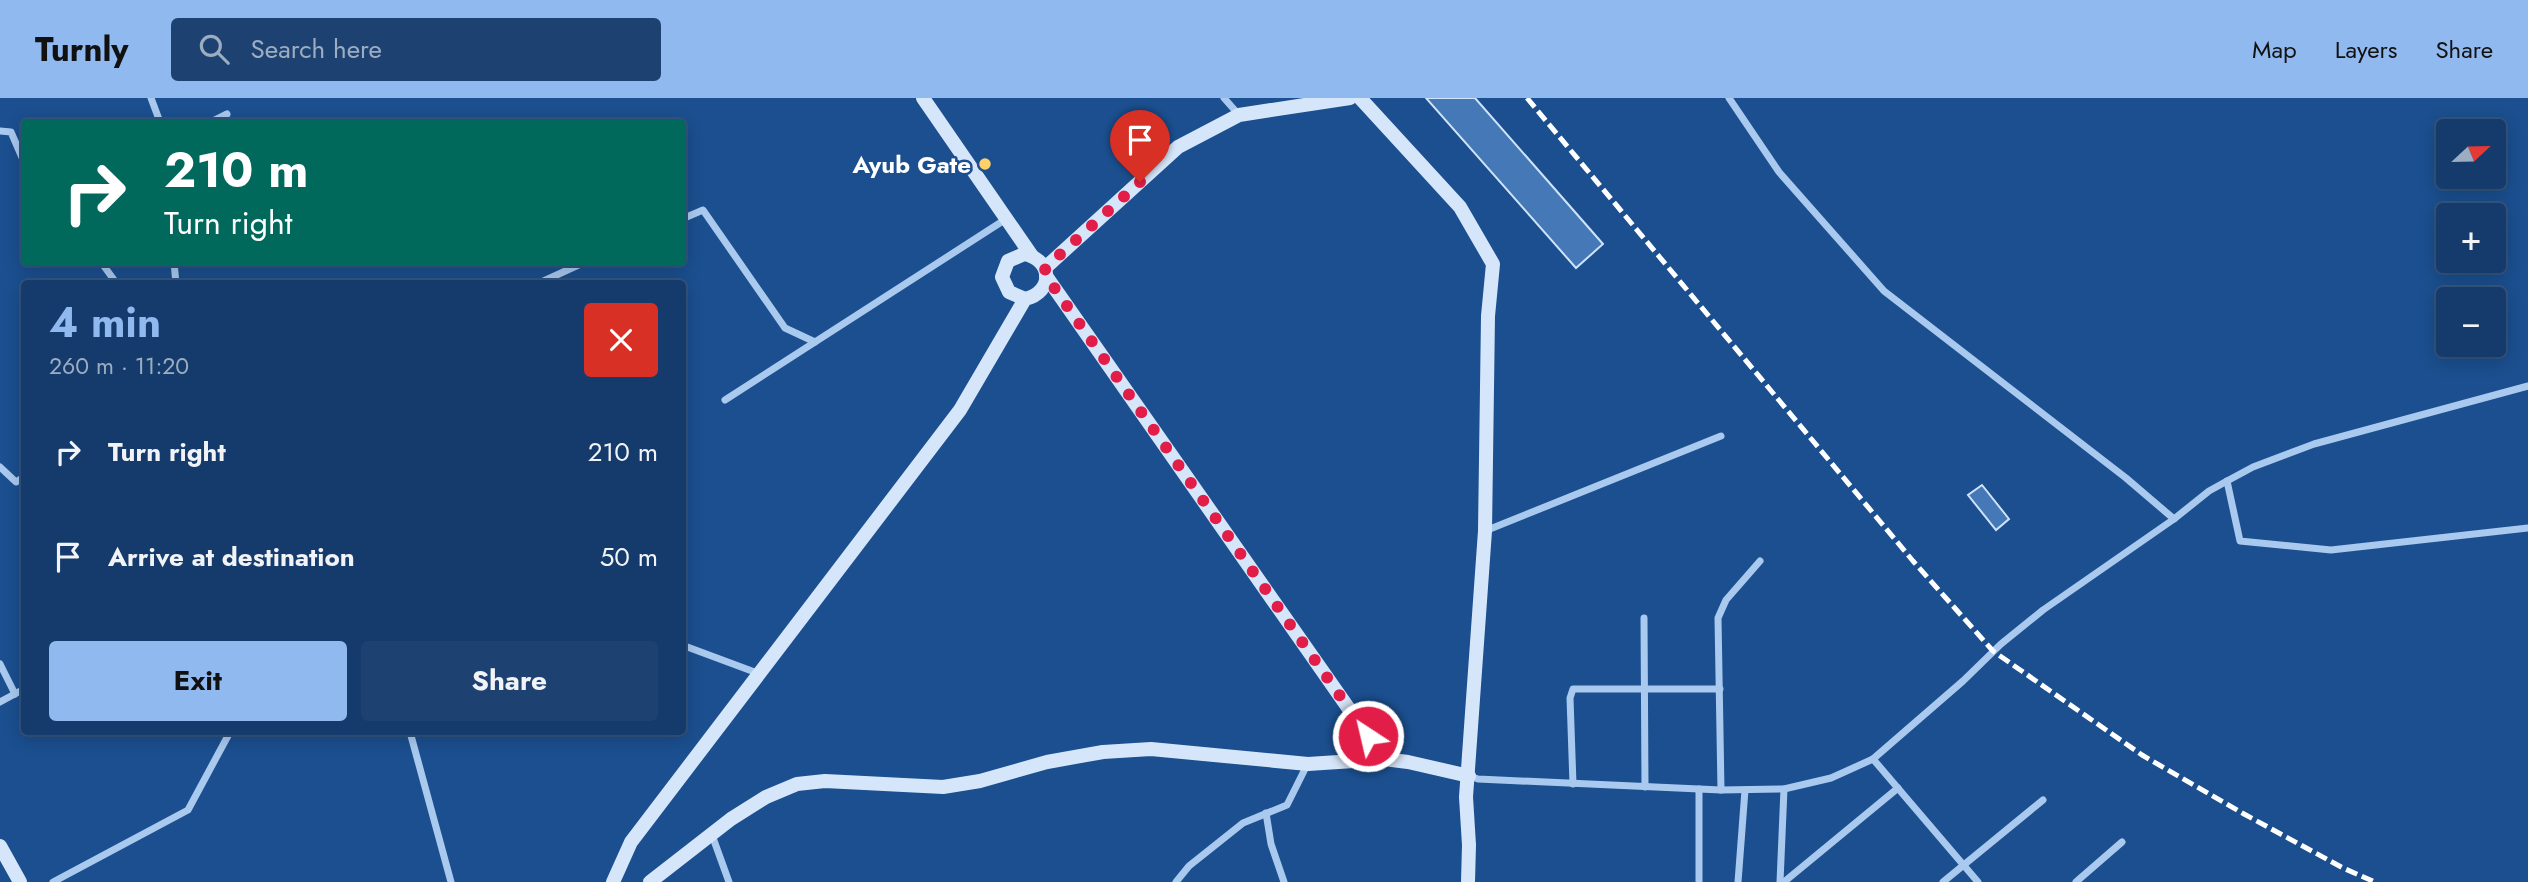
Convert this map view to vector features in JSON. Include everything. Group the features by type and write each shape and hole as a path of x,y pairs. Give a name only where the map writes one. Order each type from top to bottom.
{"street":[{"path":"151,98 159,119"},
{"path":"923,98 1032,256"},
{"path":"1224,98 1238,116"},
{"path":"613,882 631,842 960,410 1025,299 1040,292 1045,285 1045,272 1178,147 1238,116 1350,98"},
{"path":"1360,98 1460,207 1493,264 1488,316 1485,531 1466,797 1468,882"},
{"path":"1729,98 1779,172 1884,291 2126,478 2174,519"},
{"path":"217,119 227,114"},
{"path":"0,131 11,132 21,155"},
{"path":"686,217 703,210 785,328 816,342"},
{"path":"725,400 1006,218"},
{"path":"1025,299 1009,292 1004,285 1004,268 1016,256 1032,256 1040,260 1045,272 1384,759"},
{"path":"546,280 576,266"},
{"path":"650,882 711,834 766,797 797,784 825,781 943,787 980,781 1047,762 1103,752 1151,749 1308,764 1384,759 1408,761 1478,779 1721,790 1784,789 1831,778 1873,759 2032,619 2174,519 2209,491 2253,467 2314,444 2528,386"},
{"path":"1485,531 1721,436"},
{"path":"0,467 16,482 21,479"},
{"path":"2227,481 2240,541 2331,550 2528,528"},
{"path":"1721,790 1718,618 1726,600 1760,561"},
{"path":"1644,618 1645,787"},
{"path":"686,646 760,674"},
{"path":"0,664 15,694"},
{"path":"1573,784 1570,698 1573,689 1720,689"},
{"path":"0,702 21,691"},
{"path":"53,882 188,810 228,735"},
{"path":"411,735 451,882"},
{"path":"1873,759 1978,882"},
{"path":"1176,882 1189,866 1243,823 1287,805 1308,764"},
{"path":"1782,882 1898,788"},
{"path":"1699,789 1699,882"},
{"path":"1782,882 1784,789"},
{"path":"1738,882 1745,790"},
{"path":"1943,882 2043,800"},
{"path":"1266,813 1271,844 1283,882"},
{"path":"711,834 729,882"},
{"path":"2076,882 2122,842"},
{"path":"0,846 4,862 17,881"}],"building":[{"path":"1426,98 1475,98 1603,244 1576,268"},
{"path":"1982,485 2009,519 1996,530 1968,495"}],"railway":[{"path":"1527,98 1913,561 1993,651 2142,755 2343,868 2375,882"}],"place":[{"name":"Ayub Gate","path":"985,164"}],"route":[{"path":"1140,182 1045,268 1046,276 1368,736"}]}
